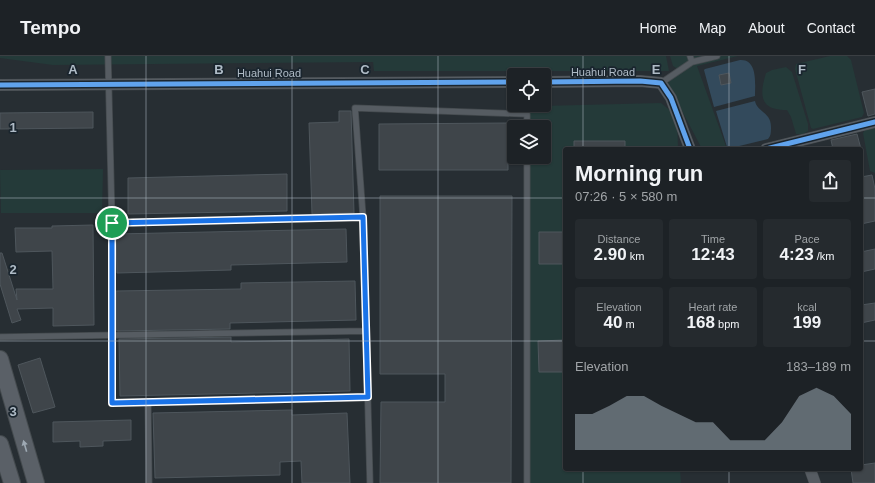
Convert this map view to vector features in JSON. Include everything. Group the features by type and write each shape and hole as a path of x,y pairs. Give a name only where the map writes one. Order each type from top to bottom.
{"main road":[{"path":"0,359 36,483"},
{"path":"0,444 12,483"}],"street":[{"name":"Huahui Road","path":"551,82 640,81 661,83"},
{"name":"Huahui Road","path":"0,85 507,82"},
{"path":"661,83 671,98 689,147"},
{"path":"774,147 875,122"},
{"path":"811,471 815,483"}],"lane":[{"path":"108,56 112,223 112,403 368,397"},
{"path":"661,83 691,59 717,56"},
{"path":"370,483 363,217 355,108 527,114 527,120"},
{"path":"527,164 527,483"},
{"path":"112,223 363,217"},
{"path":"0,337 366,331"},
{"path":"148,403 149,483"}],"green space":[{"path":"0,56 666,56 669,71 551,71 551,68 507,68 507,71 374,71 373,62 53,65 0,58"},
{"path":"670,56 738,56 697,66 726,147 701,147 668,84 669,77 679,70 673,66"},
{"path":"830,56 847,56 851,60 864,113 862,117 813,129 811,128 795,69 796,64"},
{"path":"786,67 792,72 808,124 808,131 803,134 796,134 791,117 787,110 771,107 764,100 762,95 766,73"},
{"path":"661,103 677,116 678,147 563,147 563,471 680,471 681,483 527,483 527,164 551,164 551,120 527,120 527,114 530,112 551,112 551,106"},
{"path":"875,126 875,173 870,171 863,133 866,128"},
{"path":"103,169 102,213 1,213 0,170"}],"water":[{"path":"740,60 746,61 753,68 755,79 755,96 714,107 704,70"},
{"path":"755,101 758,108 769,118 771,132 769,138 735,147 727,147 716,111"}],"building":[{"path":"729,73 731,83 721,85 719,75"},
{"path":"875,89 875,114 868,116 862,92"},
{"path":"339,111 351,111 354,213 312,214 309,123 339,122"},
{"path":"93,112 93,128 0,129 0,113"},
{"path":"507,123 508,170 379,170 379,124"},
{"path":"857,134 860,147 833,147 831,140"},
{"path":"574,141 625,141 625,147 574,147"},
{"path":"287,174 287,211 128,214 128,178"},
{"path":"872,175 875,189 875,221 863,224 863,177"},
{"path":"380,196 512,196 511,483 380,483 381,402 445,402 445,374 380,374"},
{"path":"93,225 94,325 53,326 53,308 17,309 21,320 12,323 0,284 0,253 2,253 17,300 16,289 53,289 52,251 16,252 15,228 52,228 52,226"},
{"path":"346,229 347,262 231,265 231,270 117,273 116,234"},
{"path":"539,232 563,232 563,264 539,264"},
{"path":"875,249 875,269 863,272 863,252"},
{"path":"355,281 356,320 230,323 230,329 116,330 116,291 241,289 241,283"},
{"path":"875,303 875,320 863,323 863,305"},
{"path":"231,337 231,342 349,339 350,391 120,396 119,339"},
{"path":"563,340 563,372 539,372 538,341"},
{"path":"40,358 55,407 33,413 18,365"},
{"path":"292,410 292,415 347,413 350,483 302,483 301,461 280,462 280,475 155,478 153,413"},
{"path":"131,420 131,440 103,441 103,446 80,447 80,441 53,442 53,422"},
{"path":"875,463 875,483 853,483 851,471 863,471 863,465"}],"cycle path":[{"path":"551,82 640,81 661,83 671,98 689,147"},
{"path":"0,85 507,82"},
{"path":"774,147 875,122"}],"route":[{"path":"363,217 368,397 112,403 112,223 363,217"}]}
